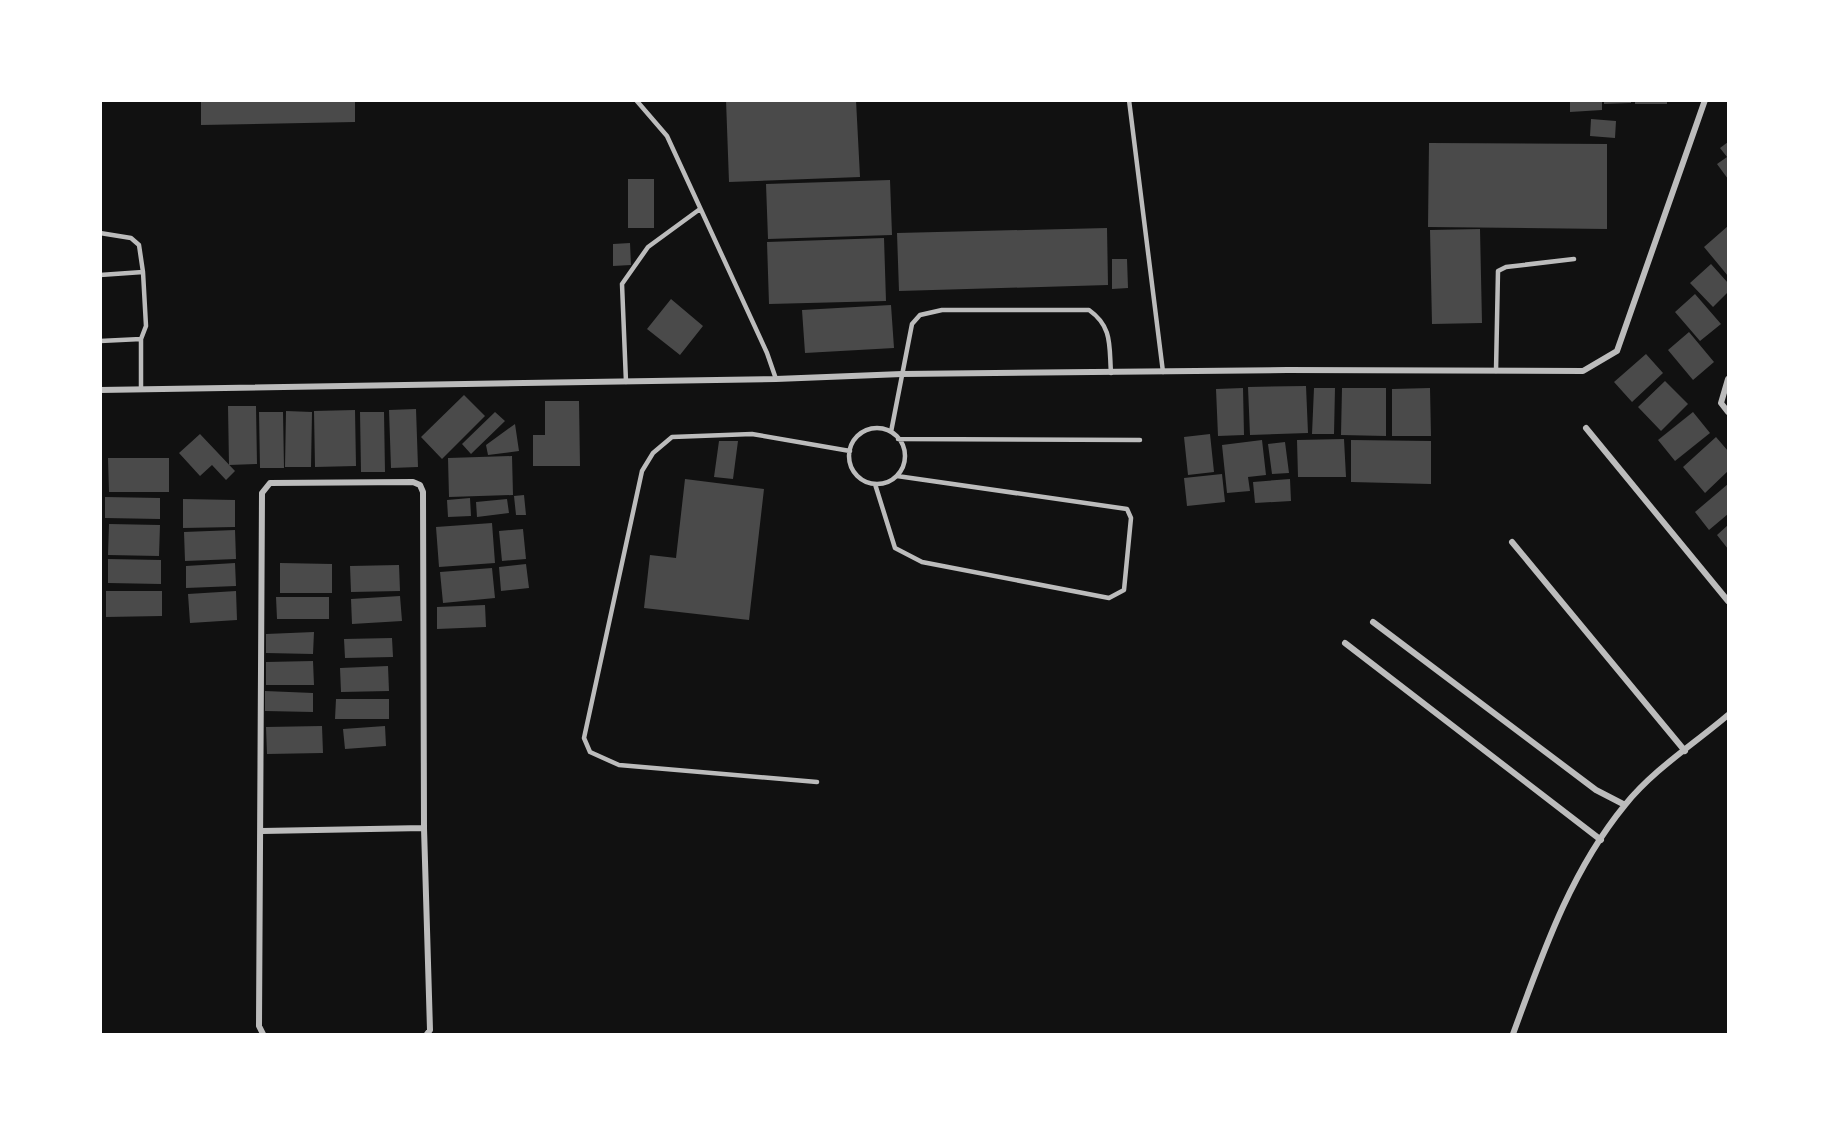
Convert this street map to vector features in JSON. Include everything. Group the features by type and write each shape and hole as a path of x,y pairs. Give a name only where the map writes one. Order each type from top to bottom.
{"street":[{"path":"100,390 626,382 902,374 1287,370 1583,371 1617,351 1706,100"},
{"path":"1728,379 1721,403 1728,412"},
{"path":"1586,428 1728,601"},
{"path":"263,1035 259,1026 262,831 261,494 270,483 413,482 420,484 423,492 424,828 430,1030 427,1035"},
{"path":"1512,542 1685,751"},
{"path":"1372,622 1596,790 1625,805"},
{"path":"1345,643 1601,840"},
{"path":"1513,1035 1567,894 1601,840 1625,805 1651,779 1728,715"},
{"path":"262,831 424,828"}],"lane":[{"path":"636,100 667,136 767,353 776,379"},
{"path":"1129,100 1164,372"},
{"path":"626,382 622,284 648,247 700,208"},
{"path":"100,233 131,238 139,244 146,326 141,339 141,389"},
{"path":"1496,372 1498,271 1506,267 1574,259"},
{"path":"100,275 143,272"},
{"path":"891,432 912,324 920,315 942,310 1089,310 1102,320 1108,332 1111,373"},
{"path":"100,341 141,339"},
{"path":"874,429 891,432 898,439 905,454 897,476 890,481 875,484 858,477 849,460 850,451 858,436 874,429"},
{"path":"817,782 619,765 590,752 584,738 642,471 653,453 672,437 752,434 850,451"},
{"path":"898,439 1140,440"},
{"path":"875,484 895,548 922,562 1108,598 1124,590 1131,518 1127,509 897,476"}],"building":[{"path":"201,100 355,100 355,122 201,125"},
{"path":"726,100 856,100 860,177 729,182"},
{"path":"1570,100 1602,100 1602,110 1570,112"},
{"path":"1604,100 1631,100 1631,103 1604,104"},
{"path":"1635,100 1667,100 1667,104 1635,104"},
{"path":"1591,119 1616,121 1615,138 1590,136"},
{"path":"1728,142 1728,179 1717,164 1727,157 1720,148"},
{"path":"1429,143 1607,144 1607,229 1428,227"},
{"path":"628,179 654,179 654,228 628,228"},
{"path":"890,180 892,235 768,239 766,184"},
{"path":"1728,226 1728,276 1704,247"},
{"path":"1107,228 1108,285 899,291 897,233"},
{"path":"1480,229 1482,323 1432,324 1430,230"},
{"path":"884,238 886,301 769,304 767,242"},
{"path":"630,243 631,265 613,266 613,244"},
{"path":"1112,259 1127,259 1128,288 1112,289"},
{"path":"1711,264 1728,283 1728,292 1713,307 1690,283"},
{"path":"1695,294 1721,324 1700,341 1675,312"},
{"path":"671,299 703,326 680,355 647,329"},
{"path":"891,305 894,348 805,353 802,310"},
{"path":"1689,332 1714,362 1693,380 1668,350"},
{"path":"1646,354 1663,373 1632,402 1614,382"},
{"path":"1665,381 1688,404 1661,431 1638,407"},
{"path":"1306,386 1308,433 1250,435 1248,387"},
{"path":"1243,388 1244,435 1218,436 1216,389"},
{"path":"1314,388 1335,388 1334,434 1312,434"},
{"path":"1342,388 1386,388 1386,436 1341,435"},
{"path":"1430,388 1431,436 1392,436 1392,389"},
{"path":"464,395 485,416 442,459 421,437"},
{"path":"545,401 579,401 580,466 533,466 533,435 545,435"},
{"path":"228,406 256,406 257,464 229,465"},
{"path":"416,409 418,467 391,468 389,410"},
{"path":"355,410 356,466 315,467 314,411"},
{"path":"286,411 312,412 311,467 285,467"},
{"path":"259,412 283,412 284,468 260,468"},
{"path":"360,412 384,412 385,472 361,472"},
{"path":"495,412 505,421 471,454 462,444"},
{"path":"1693,412 1710,433 1675,461 1658,440"},
{"path":"515,424 519,451 488,455 486,445"},
{"path":"200,434 235,471 226,480 212,465 200,476 179,453"},
{"path":"1210,434 1214,472 1188,475 1184,437"},
{"path":"1716,437 1728,451 1728,471 1705,493 1683,467"},
{"path":"1344,439 1346,477 1298,477 1297,440"},
{"path":"1262,440 1266,475 1248,477 1250,491 1227,493 1222,445"},
{"path":"1351,440 1431,441 1431,484 1351,482"},
{"path":"719,441 738,441 733,479 714,477"},
{"path":"1285,442 1289,473 1272,474 1268,444"},
{"path":"512,456 513,495 449,497 448,458"},
{"path":"108,458 169,458 169,492 109,492"},
{"path":"1222,474 1225,502 1187,506 1184,478"},
{"path":"685,479 764,489 749,620 644,608 650,555 676,558"},
{"path":"1290,479 1291,501 1255,503 1253,482"},
{"path":"1728,484 1728,514 1709,530 1695,512"},
{"path":"524,495 526,515 516,515 514,496"},
{"path":"105,497 160,498 160,519 105,518"},
{"path":"470,498 471,516 448,517 447,500"},
{"path":"183,499 235,500 235,527 183,528"},
{"path":"507,499 509,513 477,517 476,502"},
{"path":"492,523 495,563 439,567 436,527"},
{"path":"109,524 160,525 159,556 108,555"},
{"path":"1728,525 1728,549 1717,535"},
{"path":"523,529 526,559 502,561 499,531"},
{"path":"235,530 236,559 185,561 184,532"},
{"path":"108,559 161,560 161,584 108,583"},
{"path":"235,563 236,586 186,588 186,566"},
{"path":"280,563 332,564 332,593 280,593"},
{"path":"526,564 529,588 501,591 499,567"},
{"path":"399,565 400,591 351,592 350,566"},
{"path":"492,568 495,598 443,603 440,572"},
{"path":"106,591 162,591 162,616 106,617"},
{"path":"236,591 237,620 190,623 188,594"},
{"path":"400,596 402,621 352,624 351,599"},
{"path":"276,597 329,597 329,619 277,619"},
{"path":"485,605 486,627 437,629 437,607"},
{"path":"314,632 313,654 266,653 266,634"},
{"path":"392,638 393,657 345,658 344,639"},
{"path":"313,661 314,685 266,685 266,662"},
{"path":"388,666 389,691 341,692 340,668"},
{"path":"265,691 313,693 313,712 265,711"},
{"path":"336,699 389,699 389,719 335,719"},
{"path":"322,726 323,753 267,754 266,727"},
{"path":"385,726 386,746 345,749 343,729"}]}
